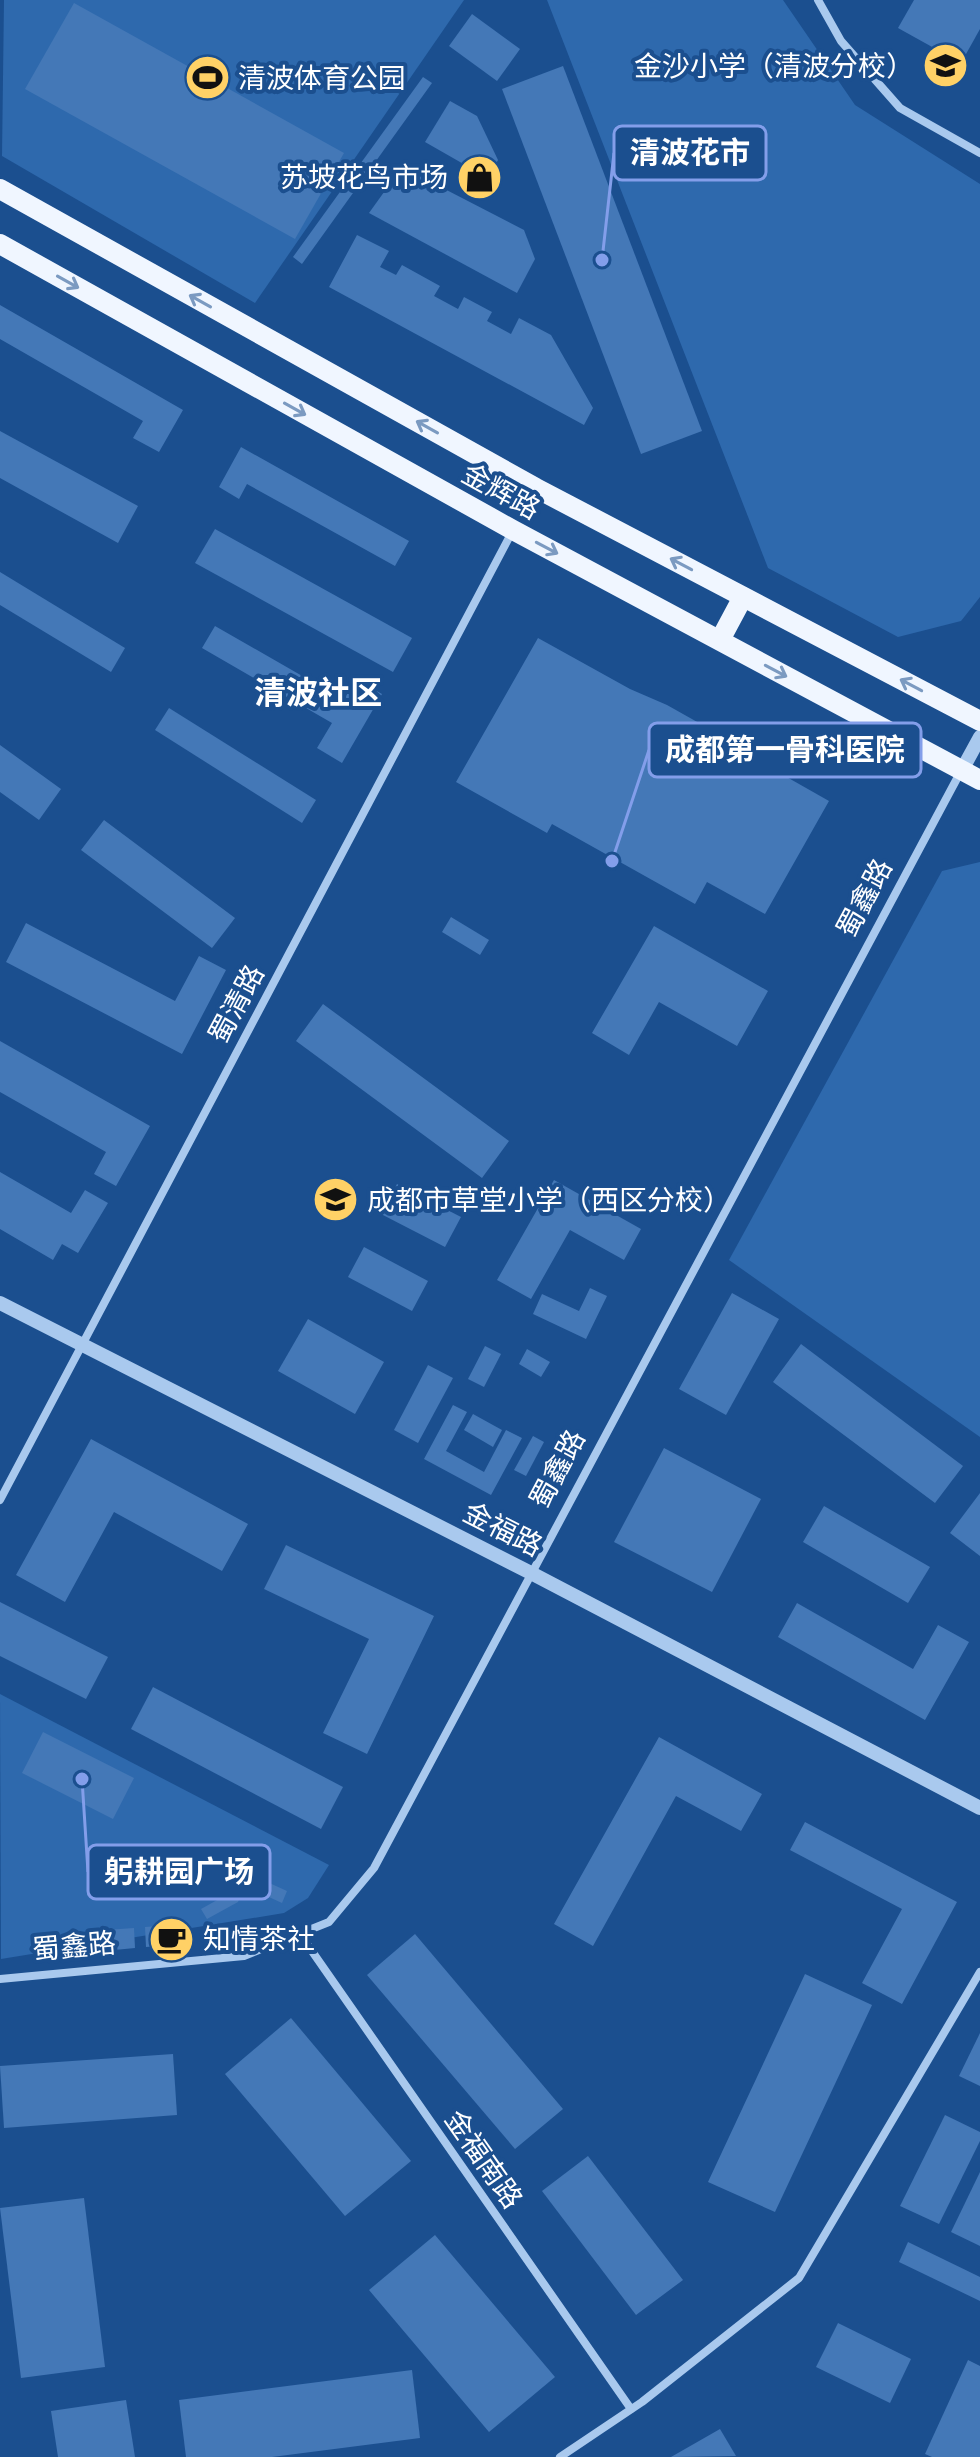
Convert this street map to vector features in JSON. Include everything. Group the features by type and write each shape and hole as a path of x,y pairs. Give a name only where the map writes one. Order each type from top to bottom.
{"main road":[{"name":"金辉路","path":"0,189 536,488 980,721"},
{"name":"金辉路","path":"0,244 513,530 971,775"},
{"path":"720,640 743,597"}],"street":[{"path":"818,0 841,41 900,108 980,153"},
{"name":"蜀清路","path":"0,1500 513,530"},
{"name":"蜀鑫路","path":"0,1979 244,1956 329,1922 374,1868 531,1573 971,775 980,737"},
{"name":"金福路","path":"0,1303 531,1573 980,1808"},
{"name":"金福南路","path":"300,1934 631,2409"},
{"path":"560,2457 631,2409 799,2278 980,1972"}],"shaded area":[{"name":"清波体育公园","path":"4,0 464,0 255,303 2,156"},
{"path":"547,0 783,0 855,105 980,184 980,597 961,621 898,637 768,568"},
{"path":"980,862 980,1437 729,1260 942,871"},
{"path":"0,1694 329,1865 308,1898 284,1913 1,1959"}],"building":[{"path":"914,0 980,0 980,29 961,63 898,28"},
{"path":"74,3 344,153 295,239 25,89"},
{"path":"472,14 520,49 497,81 449,46"},
{"path":"563,66 702,431 641,454 502,89"},
{"path":"423,77 432,83 302,264 293,257"},
{"path":"450,101 477,116 498,160 488,178 425,142"},
{"path":"402,167 524,230 535,259 517,293 369,213"},
{"path":"357,235 389,251 380,267 396,275 402,265 440,286 434,296 458,309 464,297 492,312 487,321 511,334 519,318 551,335 593,408 584,425 329,287"},
{"path":"0,305 183,410 159,452 133,438 143,421 0,339"},
{"path":"0,431 138,506 118,543 0,478"},
{"path":"241,447 409,541 395,566 247,484 239,499 219,487"},
{"path":"215,529 412,638 393,672 195,563"},
{"path":"0,572 125,648 111,672 0,605"},
{"path":"215,626 344,700 355,679 382,694 342,763 317,748 332,723 202,648"},
{"path":"538,638 630,689 667,705 829,801 765,914 707,882 695,904 552,824 547,833 456,782"},
{"path":"169,708 316,800 302,823 155,730"},
{"path":"0,745 61,789 39,820 0,792"},
{"path":"104,820 235,918 212,948 81,850"},
{"path":"451,917 489,940 480,955 442,932"},
{"path":"26,923 175,1001 199,956 226,970 182,1054 6,962"},
{"path":"654,926 768,991 737,1046 659,1002 629,1055 592,1033"},
{"path":"323,1004 509,1141 482,1178 296,1041"},
{"path":"0,1041 150,1126 116,1186 94,1174 106,1152 0,1092"},
{"path":"0,1172 71,1213 85,1190 108,1203 78,1253 62,1244 53,1260 0,1229"},
{"path":"554,1180 641,1229 624,1260 570,1230 531,1299 497,1280"},
{"path":"397,1184 461,1217 445,1247 381,1214"},
{"path":"364,1247 428,1281 412,1311 348,1277"},
{"path":"590,1288 607,1296 586,1339 533,1314 542,1294 579,1311"},
{"path":"732,1293 779,1319 726,1415 679,1389"},
{"path":"308,1319 384,1362 355,1414 278,1371"},
{"path":"801,1344 963,1466 935,1503 773,1382"},
{"path":"485,1346 501,1354 484,1387 468,1379"},
{"path":"527,1349 550,1362 541,1377 519,1364"},
{"path":"428,1365 453,1378 418,1443 394,1430"},
{"path":"453,1405 467,1412 446,1451 484,1472 506,1430 522,1438 491,1495 424,1459"},
{"path":"473,1414 502,1430 493,1447 464,1430"},
{"path":"533,1436 544,1442 526,1476 514,1470"},
{"path":"91,1439 248,1524 222,1571 114,1512 65,1602 16,1575"},
{"path":"664,1448 761,1499 712,1592 614,1542"},
{"path":"980,1493 980,1556 950,1533"},
{"path":"824,1506 930,1567 908,1603 803,1542"},
{"path":"286,1545 434,1616 367,1754 323,1733 369,1639 264,1589"},
{"path":"0,1602 108,1657 86,1699 0,1656"},
{"path":"797,1603 913,1669 938,1625 969,1642 925,1720 778,1637"},
{"path":"153,1687 343,1787 321,1829 131,1729"},
{"path":"43,1732 134,1778 113,1819 22,1773"},
{"path":"659,1737 762,1794 741,1831 676,1796 593,1946 554,1924"},
{"path":"805,1822 957,1902 902,2004 862,1983 902,1909 790,1850"},
{"path":"239,1869 287,1891 282,1903 245,1886 238,1902 207,1919 201,1909 228,1894"},
{"path":"186,1924 188,1944 146,1947 145,1927"},
{"path":"134,1928 135,1948 94,1952 92,1931"},
{"path":"85,1932 86,1953 45,1956 43,1936"},
{"path":"415,1934 563,2109 515,2149 367,1975"},
{"path":"805,1974 872,2005 775,2212 708,2182"},
{"path":"291,2018 411,2161 345,2216 225,2074"},
{"path":"980,2033 980,2086 959,2076"},
{"path":"173,2054 177,2115 4,2128 0,2066"},
{"path":"945,2115 980,2132 980,2141 939,2224 900,2206"},
{"path":"588,2156 683,2280 636,2315 542,2191"},
{"path":"980,2172 980,2246 951,2232"},
{"path":"84,2198 105,2367 21,2378 0,2208"},
{"path":"435,2235 555,2377 489,2432 369,2290"},
{"path":"908,2242 980,2277 980,2301 899,2262"},
{"path":"838,2323 911,2359 890,2403 816,2367"},
{"path":"968,2360 980,2366 980,2457 932,2457 925,2454"},
{"path":"412,2370 420,2438 272,2457 186,2457 179,2400"},
{"path":"126,2400 135,2457 58,2457 51,2411"},
{"path":"720,2429 736,2456 671,2457"}],"place":[{"name":"金沙小学（清波分校）","path":"945,66"},
{"name":"清波体育公园","path":"207,78"},
{"name":"苏坡花鸟市场","path":"479,177"},
{"name":"清波花市","path":"602,260"},
{"name":"成都第一骨科医院","path":"612,861"},
{"name":"成都市草堂小学（西区分校）","path":"336,1200"},
{"name":"躬耕园广场","path":"82,1779"},
{"name":"知情茶社","path":"172,1939"}],"district":[{"name":"清波社区","path":"318,693"}]}
